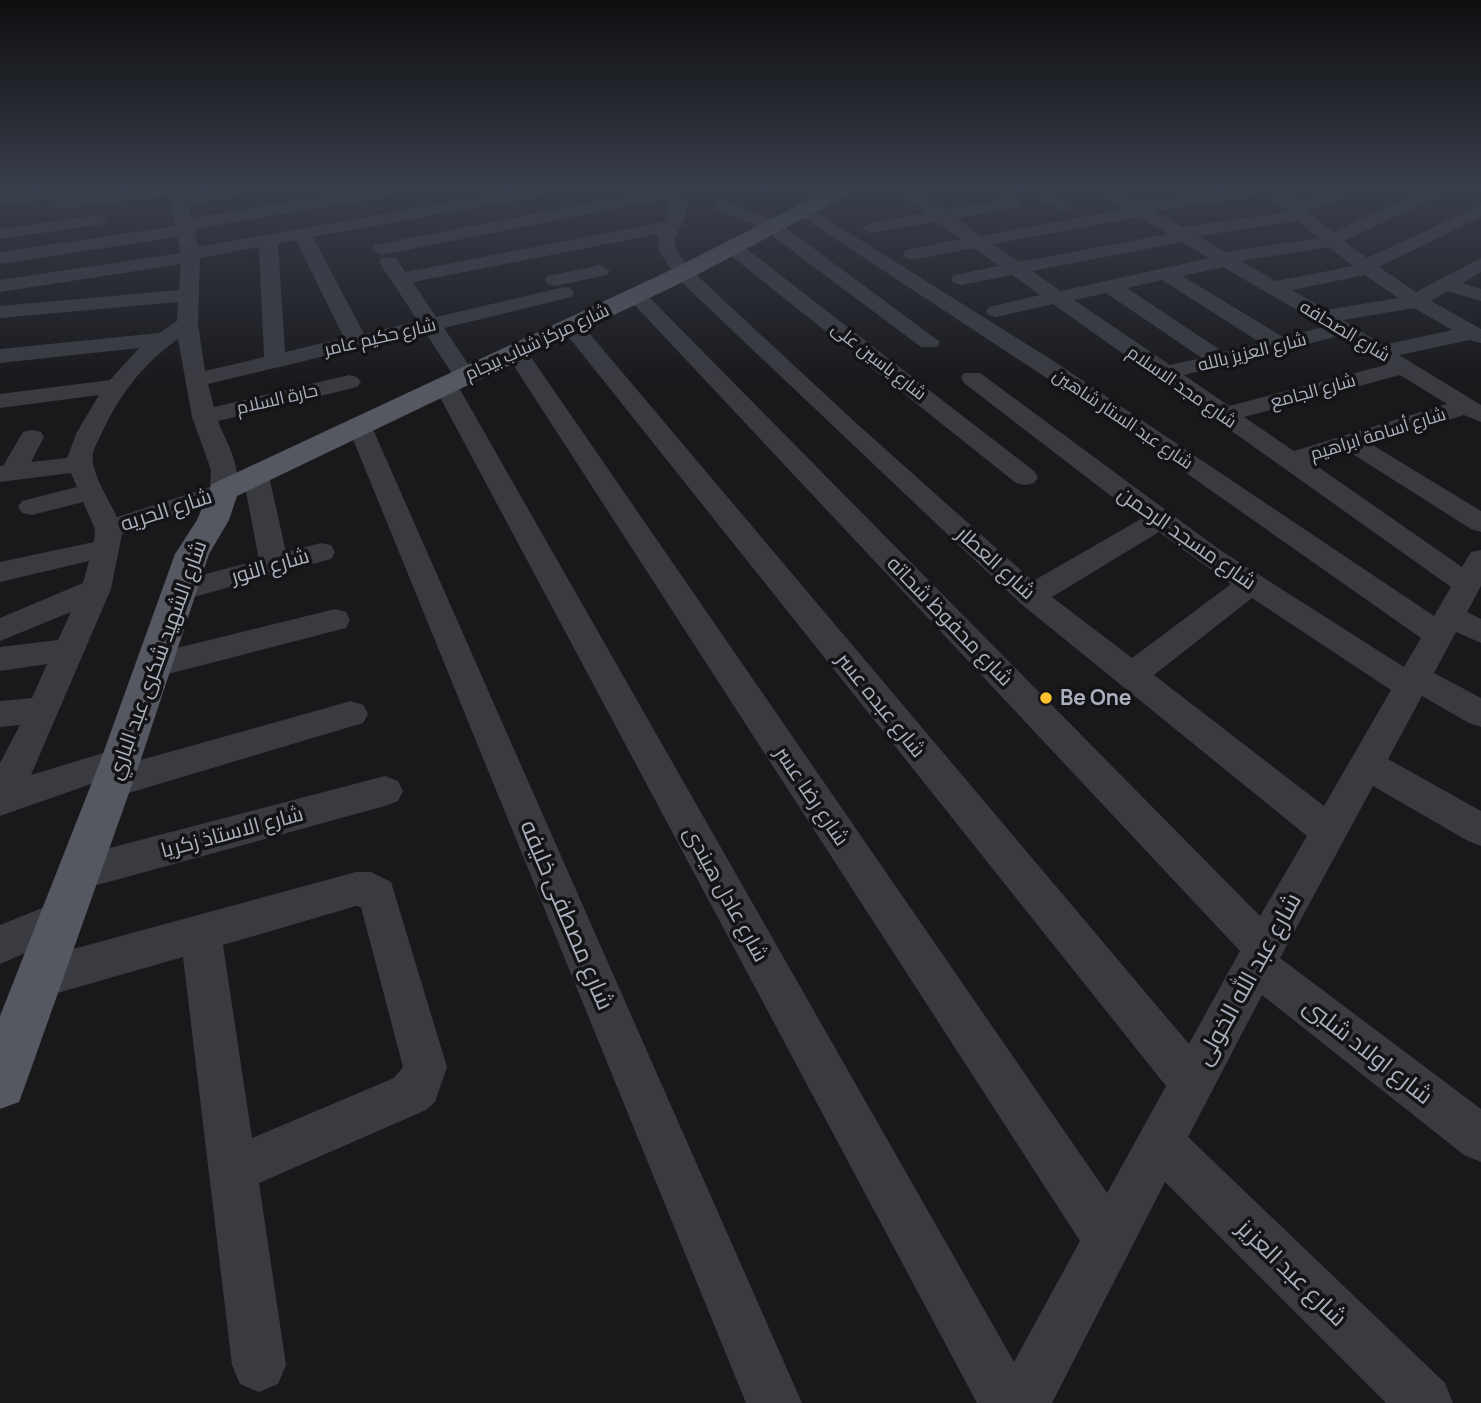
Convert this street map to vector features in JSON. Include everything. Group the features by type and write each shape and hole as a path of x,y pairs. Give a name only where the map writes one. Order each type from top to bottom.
{"main road":[{"name":"شارع مركز شباب بيجام","path":"240,484 722,252"},
{"name":"شارع الشهيد شكرى عبد الباري","path":"2,1073 116,772 192,554 240,484"}],"street":[{"path":"0,258 19,252"},
{"path":"0,286 202,252"},
{"path":"269,252 275,362"},
{"path":"312,252 357,342"},
{"name":"شارع عادل هيندى","path":"383,252 429,325 455,381 1026,1399"},
{"path":"400,279 532,252"},
{"name":"شارع عبده عسر","path":"534,252 559,287 577,323 1192,1083"},
{"name":"شارع العطار","path":"669,252 683,273 1031,596 1329,832"},
{"name":"شارع ياسين على","path":"739,252 962,425 1016,481 1074,457"},
{"path":"806,252 929,342"},
{"name":"شارع عبد الستار شاهين","path":"871,252 1094,399 1463,605"},
{"path":"912,254 920,252"},
{"name":"شارع مجد الاسلام","path":"991,252 1289,461 1463,605"},
{"path":"961,279 1097,252"},
{"name":"شارع الصحافه","path":"1214,252 1442,390 1472,402"},
{"path":"996,310 1262,252"},
{"path":"1348,252 1365,268 1414,302 1476,335"},
{"path":"1274,288 1365,268 1396,252"},
{"name":"شارع الشهيد شكرى عبد الباري","path":"190,255 187,324 195,380 204,417 224,470 240,484"},
{"path":"1414,302 1480,265"},
{"name":"شارع حكيم عامر","path":"195,380 429,325 559,287 600,271"},
{"path":"1165,274 1280,345"},
{"path":"1444,284 1481,295"},
{"path":"1110,286 1220,360"},
{"path":"0,312 189,295"},
{"name":"شارع محفوظ شحاته","path":"636,295 1260,956"},
{"name":"شارع العزيز بالله","path":"1163,374 1280,345 1333,323 1414,302"},
{"path":"1,791 19,765 96,589 108,538 93,491 80,464 80,453 117,386 135,361 187,324"},
{"path":"1380,352 1476,335"},
{"path":"0,356 163,339"},
{"name":"شارع مصطفى خليفه","path":"328,349 349,382 367,423 774,1403"},
{"name":"شارع رضا عسر","path":"516,352 1109,1240"},
{"name":"شارع الجامع","path":"1222,415 1404,367"},
{"name":"شارع مسجد الرحمن","path":"972,378 1158,520 1251,583 1413,682 1481,713"},
{"name":"حارة السلام","path":"204,417 349,382"},
{"path":"0,401 117,386"},
{"name":"شارع أسامة ابراهيم","path":"1289,461 1472,402"},
{"path":"6,474 32,437"},
{"path":"1351,442 1481,523"},
{"path":"6,474 80,464"},
{"path":"240,484 274,565"},
{"name":"شارع الحريه","path":"0,572 108,538 240,484"},
{"path":"32,507 93,491"},
{"path":"1031,596 1158,520"},
{"name":"شارع النور","path":"179,591 321,551"},
{"path":"1132,676 1251,583"},
{"path":"0,629 96,589"},
{"name":"شارع عبد الله الخولى","path":"1026,1399 1260,956 1413,682 1463,605"},
{"path":"153,666 335,620"},
{"path":"0,659 70,650"},
{"path":"0,714 44,709"},
{"path":"1,791 80,773 116,772 351,714"},
{"path":"1366,764 1481,830"},
{"name":"شارع الاستاذ زكريا","path":"79,873 385,791"},
{"path":"40,978 356,889 371,890 380,900 425,1067 419,1086 410,1094 233,1170"},
{"path":"0,945 62,918"},
{"path":"201,933 259,1365"},
{"name":"شارع اولاد شلبى","path":"1260,956 1481,1138"},
{"name":"شارع عبد العزيز","path":"1160,1143 1425,1403"}],"place":[{"name":"Be One","path":"1046,698"}]}
